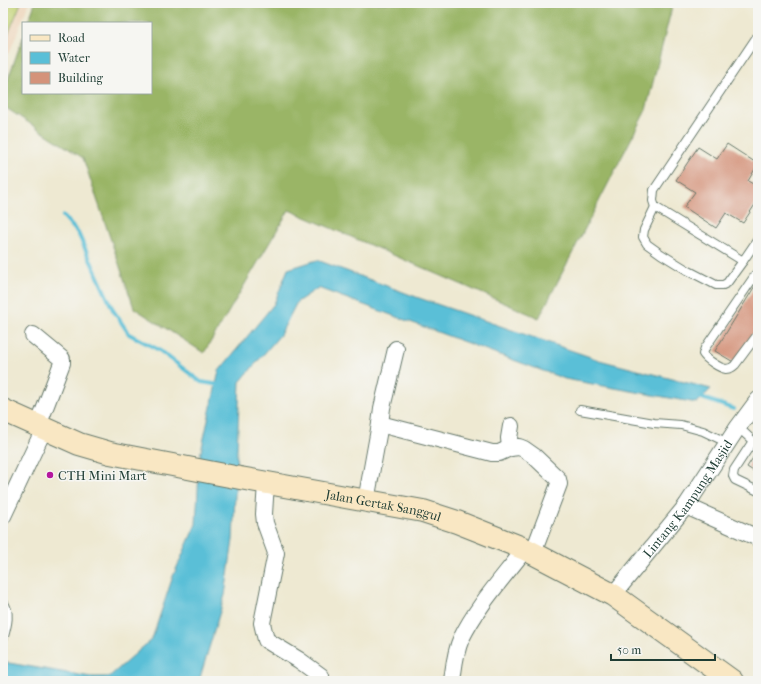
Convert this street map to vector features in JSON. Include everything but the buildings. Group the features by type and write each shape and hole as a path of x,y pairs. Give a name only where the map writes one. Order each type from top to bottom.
{"main road":[{"name":"Jalan Gertak Sanggul","path":"3,410 79,444 110,453 423,511 457,522 529,551 613,595 732,681"}],"street":[{"path":"3,516 41,427 62,363 62,359 34,335"},
{"path":"366,501 382,408 396,349"},
{"name":"Lintang Kampung Masjid","path":"613,595 686,506 738,427 758,400"},
{"path":"380,424 492,454 499,453 510,448 524,449 534,456 558,479 559,484 529,551 476,613 461,640 455,660 452,681"},
{"path":"510,448 511,426"},
{"path":"266,483 264,514 276,553 262,623 263,633 266,640 299,660 321,676"},
{"path":"686,506 758,538"}],"lane":[{"path":"743,261 655,207 652,201 654,190 758,35"},
{"path":"655,207 644,230 644,237 647,244 661,254 716,285 723,285 727,283 758,239"},
{"path":"758,271 704,348 703,354 706,359 726,369 732,368 758,334"},
{"path":"580,410 681,425 703,431 728,443"},
{"path":"738,427 753,441 734,470 733,476 735,480 758,491"},
{"path":"3,602 6,606 7,624 3,640"}],"shaded area":[{"path":"3,3 29,3 9,54 3,51"}],"green space":[{"path":"3,3 21,3 4,44 3,43"},
{"path":"35,3 673,3 646,110 539,318 289,210 204,353 134,308 83,158 3,106 3,93 22,40 22,94 152,94 152,22 28,22"}],"water":[{"path":"317,260 419,298 599,360 711,389 697,403 565,379 318,288 297,302 280,335 240,382 233,540 225,595 199,681 3,681 3,662 91,677 109,677 152,639 173,576 196,524 200,456 219,371 274,304 288,269"}],"waterway":[{"path":"63,216 78,233 113,310 129,334 159,350 201,382 220,385"},
{"path":"699,397 734,409"}],"place":[{"name":"CTH Mini Mart","path":"50,475"}]}
